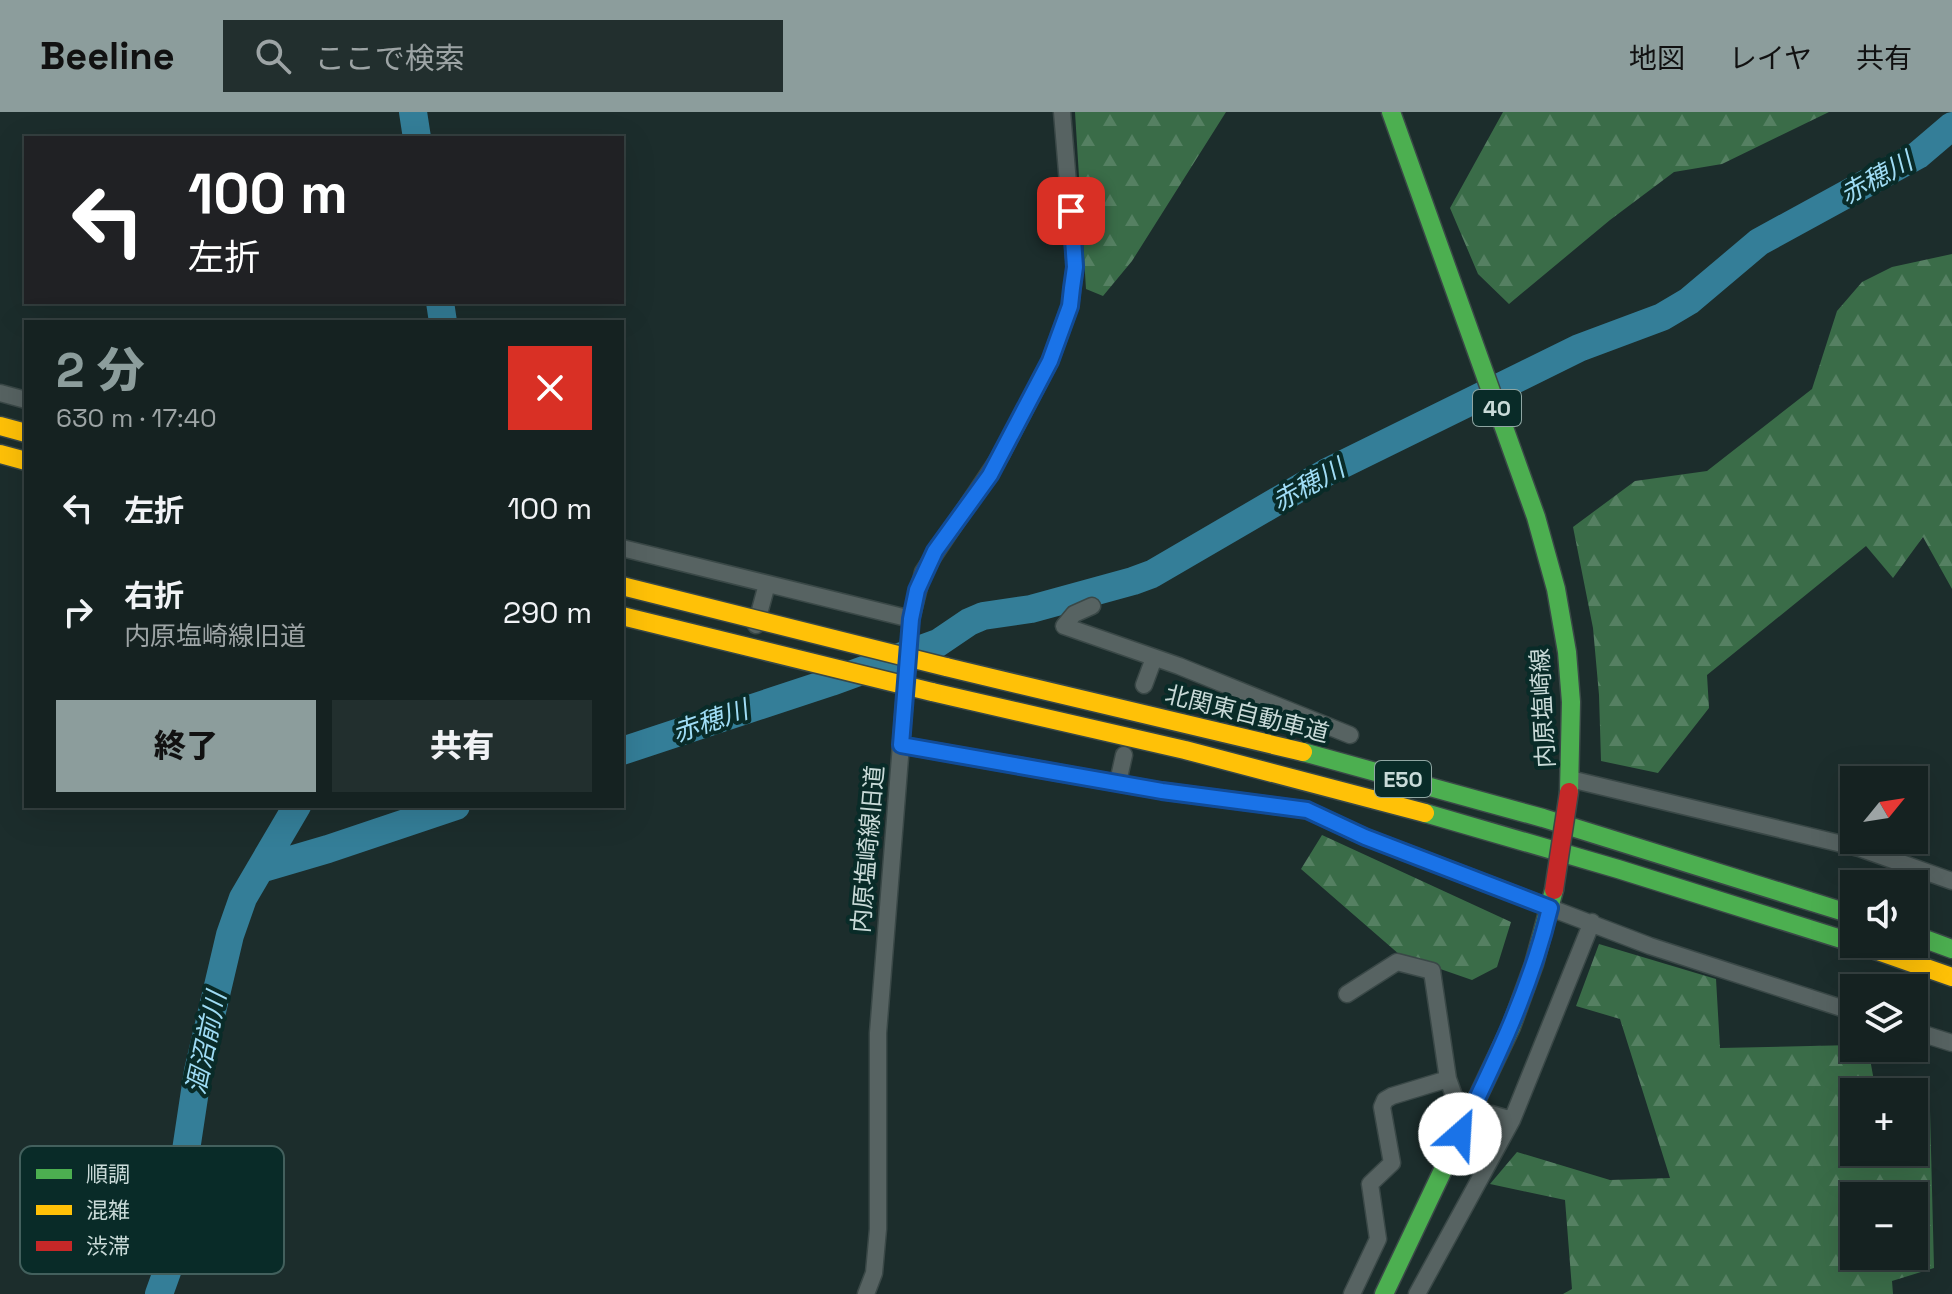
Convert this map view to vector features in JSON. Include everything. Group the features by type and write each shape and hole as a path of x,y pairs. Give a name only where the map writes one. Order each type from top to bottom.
{"main road":[{"name":"内原塩崎線","path":"1384,1294 1511,1027 1534,964 1552,899 1570,786 1571,702 1567,652 1556,589 1542,538 1391,112"},
{"path":"0,426 24,432"},
{"path":"0,454 24,460"},
{"name":"北関東自動車道","path":"624,586 946,667 1228,732 1700,864 1840,910"},
{"name":"北関東自動車道","path":"624,616 1221,759 1690,889 1840,938"},
{"path":"1928,940 1952,949"},
{"name":"北関東自動車道","path":"1898,958 1952,977"}],"street":[{"name":"内原塩崎線旧道","path":"866,1294 874,1273 878,1229 878,1033 911,619 923,572 1001,455 1050,361 1070,306 1075,267 1062,112"},
{"path":"0,393 24,399"},
{"path":"624,548 911,619"},
{"path":"747,660 767,584"},
{"path":"1092,606 1074,614 1064,626 1227,684 1350,735"},
{"path":"624,629 796,672"},
{"path":"1144,685 1154,658"},
{"path":"901,745 1162,791 1307,810 1365,837 1552,899 1592,922 1650,946 1840,1007"},
{"path":"1118,782 1124,755"},
{"path":"1570,786 1859,848 1952,881"},
{"path":"1417,1294 1512,1120 1592,922"},
{"path":"1347,994 1397,962 1432,971 1450,1086 1392,1096 1385,1100 1382,1107 1392,1163 1370,1184 1378,1239 1352,1294"},
{"path":"1928,1035 1952,1043"},
{"path":"1491,1114 1512,1120"}],"green space":[{"path":"1075,112 1226,112 1132,261 1103,296 1086,289"},
{"path":"1503,112 1829,112 1722,164 1674,172 1610,220 1509,304 1478,274 1450,208"},
{"path":"1952,254 1952,589 1923,537 1893,578 1866,546 1707,675 1709,708 1658,773 1601,761 1593,628 1573,527 1635,481 1707,471 1812,389 1837,311 1862,282 1892,267"},
{"path":"1322,835 1511,922 1497,967 1472,980 1400,955 1301,869"},
{"path":"1599,944 1716,979 1720,1048 1840,1045 1840,1062 1871,1062 1873,1078 1840,1078 1840,1166 1928,1166 1930,1111 1934,1268 1928,1270 1928,1182 1840,1182 1840,1270 1928,1270 1892,1281 1893,1294 1563,1294 1572,1289 1565,1200 1490,1184 1517,1152 1610,1180 1670,1178 1620,1019 1576,1006"}],"waterway":[{"name":"涸沼前川","path":"413,112 417,136"},
{"name":"赤穂川","path":"624,750 938,643 983,616 1031,609 1152,574 1327,472 1579,348 1662,317 1689,301 1759,242 1918,155 1952,126"},
{"name":"涸沼前川","path":"440,304 443,320"},
{"name":"涸沼前川","path":"187,1146 198,1071 230,935 243,898 296,808"},
{"name":"赤穂川","path":"260,869 450,808"},
{"name":"涸沼前川","path":"159,1294 166,1274"}],"traffic: fast":[{"path":"1391,112 1536,517 1556,589 1567,652 1571,702 1569,792"},
{"path":"1303,752 1543,818 1840,911"},
{"path":"1425,813 1840,939"},
{"path":"1384,1294 1511,1027 1534,964 1554,890"},
{"path":"1928,940 1952,949"}],"traffic: slow":[{"path":"0,426 24,432"},
{"path":"0,454 24,460"},
{"path":"624,586 946,667"},
{"path":"624,616 932,692"},
{"path":"946,667 1303,752"},
{"path":"932,692 1185,750 1425,813"},
{"path":"1898,958 1952,977"}],"traffic: jam":[{"path":"1554,890 1569,792"}],"route":[{"path":"1071,211 1075,267 1070,306 1050,361 990,475 935,551 917,590 911,619 901,745 1162,791 1307,810 1365,837 1550,908 1511,1027 1460,1134"}]}
